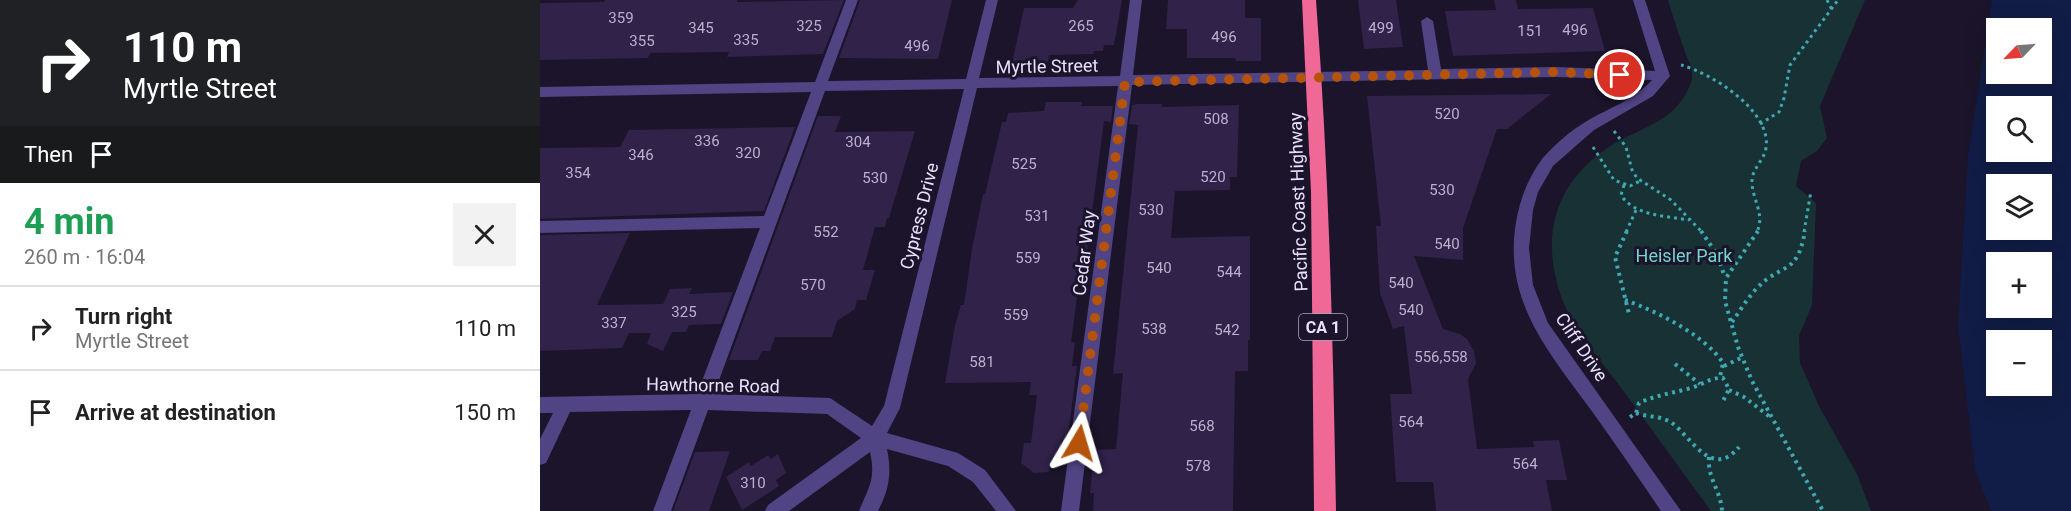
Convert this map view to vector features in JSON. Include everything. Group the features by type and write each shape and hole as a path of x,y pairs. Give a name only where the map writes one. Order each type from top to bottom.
{"highway":[{"name":"Pacific Coast Highway","path":"1309,0 1315,78 1324,360 1325,511"}],"street":[{"path":"662,511 852,0"},
{"name":"Cypress Drive","path":"875,438 891,408 992,0"},
{"name":"Cedar Way","path":"1070,511 1136,0"},
{"path":"1639,0 1661,69"},
{"path":"1427,21 1435,75"},
{"name":"Myrtle Street","path":"540,92 1125,82 1661,69"},
{"name":"Cliff Drive","path":"1661,69 1656,88 1639,101 1589,126 1546,164 1535,183 1525,211 1521,239 1522,268 1530,301 1550,340 1672,511"},
{"path":"540,228 770,222"},
{"name":"Hawthorne Road","path":"540,405 703,402 830,406 875,438"},
{"path":"540,457 565,405"},
{"path":"774,511 875,438"},
{"path":"868,511 877,495 883,471 875,438"},
{"path":"875,438 952,459 979,476 1007,511"}],"path":[{"path":"1827,0 1832,10"},
{"path":"1760,124 1775,115 1783,105 1789,67 1838,0"},
{"path":"1661,69 1690,67 1701,72 1736,96 1760,124 1766,146 1764,156 1752,174 1755,197 1761,216 1760,226 1753,240 1724,275"},
{"path":"1621,141 1628,152 1632,170 1640,181 1671,200 1691,221 1718,256 1724,275 1722,287 1732,323 1756,390 1811,482 1823,511"},
{"path":"1600,154 1610,175 1623,185 1630,186 1640,181"},
{"path":"1623,185 1622,199 1637,208 1665,217 1691,221"},
{"path":"1732,323 1759,286 1797,258 1803,241 1811,191"},
{"path":"1629,314 1615,257 1637,208"},
{"path":"1625,300 1679,325 1723,361 1724,366 1720,377"},
{"path":"1724,366 1743,357"},
{"path":"1675,364 1700,384"},
{"path":"1639,403 1655,395 1720,377"},
{"path":"1720,377 1723,378 1731,393 1744,397 1772,418"},
{"path":"1722,403 1729,389"},
{"path":"1636,413 1645,418 1667,420 1692,446 1709,457 1726,458 1735,453 1739,447"},
{"path":"1709,457 1708,477 1720,496 1722,511"}],"green space":[{"name":"Heisler Park","path":"1668,0 1865,0 1820,106 1827,138 1817,151 1801,161 1796,186 1816,203 1812,305 1799,336 1800,363 1820,408 1857,474 1871,511 1711,511 1582,336 1562,299 1555,276 1552,253 1557,212 1565,193 1577,175 1593,159 1622,139 1662,119 1678,105 1690,84 1691,68"}],"water":[{"path":"1992,0 2071,0 2071,511 1991,511 1975,470 1958,325 1968,156 1986,39 1986,84 2052,84 2052,18 1989,18"}],"building":[{"path":"605,0 737,0 737,2 844,0 823,54 727,57 729,52 650,53 648,58 540,60 540,3 604,2"},
{"path":"860,0 952,0 938,59 839,58"},
{"path":"1078,0 1122,0 1114,45 1104,45 1103,51 1094,51 1093,54 1049,55 1048,62 1012,63 1024,8 1073,8"},
{"path":"1168,0 1245,0 1245,18 1261,18 1261,61 1236,61 1235,58 1187,58 1187,29 1166,29"},
{"path":"1358,0 1396,0 1403,47 1364,49"},
{"path":"1494,0 1516,0 1518,9 1593,8 1605,51 1453,56 1445,11 1496,10"},
{"path":"1551,94 1507,129 1497,129 1463,228 1463,260 1414,256 1443,329 1460,334 1467,339 1474,351 1476,363 1468,379 1477,449 1534,447 1533,441 1559,440 1567,480 1546,480 1552,511 1436,511 1433,482 1396,482 1390,394 1412,394 1404,326 1393,329 1380,293 1376,226 1381,226 1367,96"},
{"path":"1046,102 1082,102 1081,106 1113,106 1111,122 1104,121 1083,281 1079,281 1071,343 1075,342 1072,366 1077,366 1065,459 1050,461 1049,472 1034,473 1021,463 1024,443 1031,443 1037,395 1029,395 1031,382 945,383 955,325 961,305 964,305 983,194 985,194 1002,122 1006,122 1008,113 1044,111"},
{"path":"1162,104 1162,107 1239,105 1237,177 1230,177 1230,190 1175,191 1171,238 1250,236 1248,371 1235,371 1233,511 1093,511 1094,493 1090,493 1094,450 1116,449 1123,373 1113,374 1138,125 1129,124 1132,105"},
{"path":"818,116 841,116 835,132 915,131 889,218 887,218 885,227 875,227 863,270 875,270 866,300 857,300 855,309 837,321 832,337 775,337 770,351 762,351 758,360 729,360"},
{"path":"795,127 764,211 540,219 540,148 620,147 629,130"},
{"path":"630,233 597,305 663,304 670,289 692,288 689,294 733,292 721,324 689,325 686,332 672,332 663,351 647,344 651,333 629,333 622,348 540,351 540,235"},
{"path":"730,451 709,511 673,511 695,452"},
{"path":"778,454 786,473 776,480 779,486 742,510 726,477 749,462 751,466 768,455 771,459"}],"route":[{"path":"1079,443 1125,82 1556,72 1620,75"}]}
